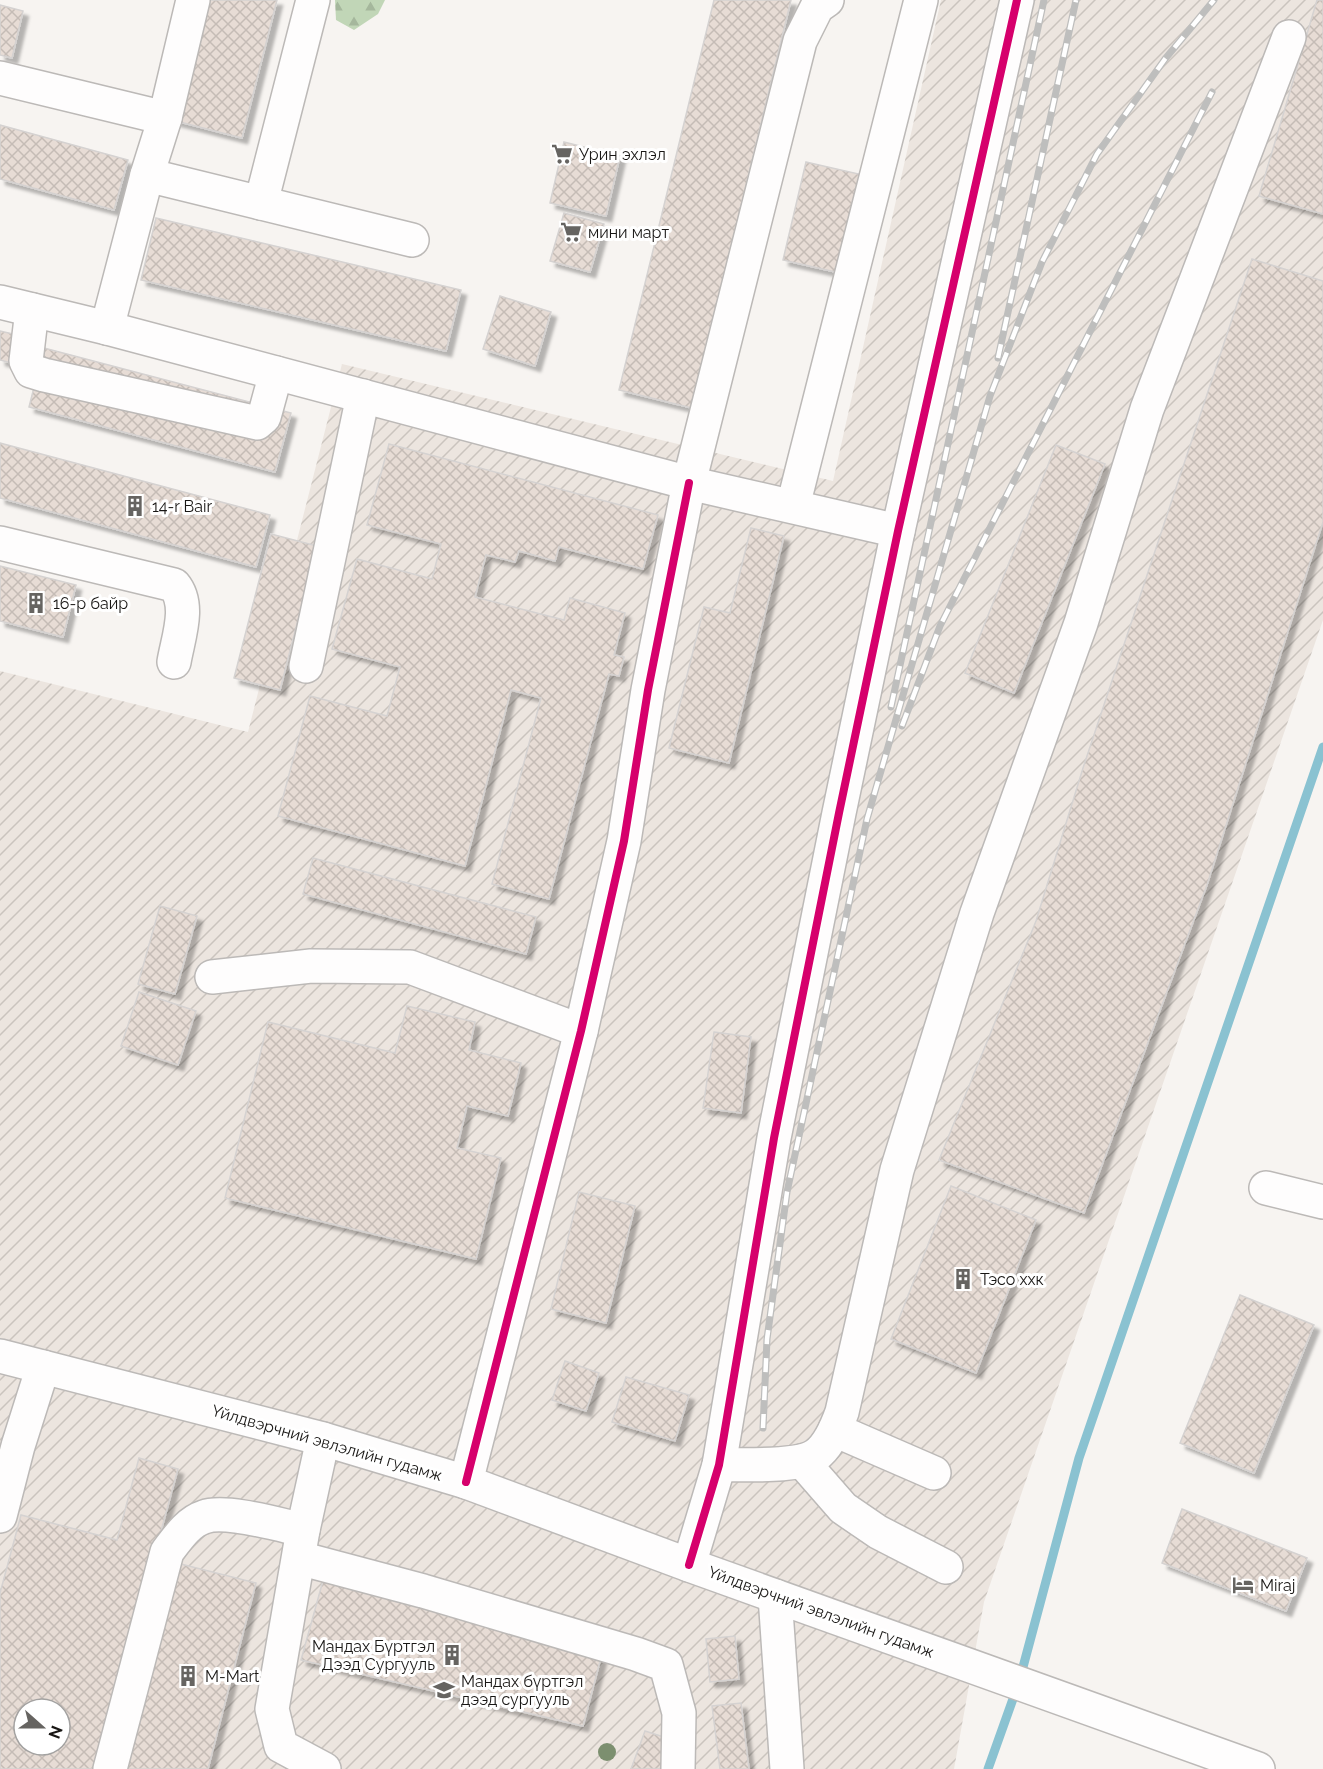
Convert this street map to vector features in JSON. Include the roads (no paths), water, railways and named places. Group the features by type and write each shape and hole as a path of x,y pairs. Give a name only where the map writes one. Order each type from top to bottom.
{"street":[{"path":"107,328 147,175 165,118 193,0"},
{"path":"261,203 313,0"},
{"path":"466,1482 581,1031 624,841 648,690 689,483 800,41 817,7 827,0"},
{"path":"793,506 921,0"},
{"path":"689,1565 720,1465 774,1138 898,531 1017,0"},
{"path":"720,1465 802,1461 817,1454 835,1430 842,1412 897,1170 976,913 1081,623 1147,409 1289,37"},
{"path":"0,78 165,118"},
{"path":"147,175 412,240"},
{"path":"0,302 107,328 689,483 898,531"},
{"path":"32,310 26,362 31,371 44,375 257,423 264,417 276,373"},
{"path":"306,666 363,396"},
{"path":"0,543 174,585 180,592 183,608 174,662"},
{"path":"212,977 311,966 410,967 581,1031"},
{"path":"1266,1188 1323,1202"},
{"name":"Үйлдвэрчний эвлэлийн гудамж","path":"0,1356 323,1439 466,1482 689,1565 1258,1769"},
{"path":"0,1516 18,1446 43,1367"},
{"path":"835,1430 934,1473"},
{"path":"323,1439 301,1544 272,1709 281,1746 324,1769"},
{"path":"802,1461 843,1508 878,1532 946,1567"},
{"path":"110,1769 167,1552 191,1524 205,1516 228,1515 423,1591 666,1665 679,1713 678,1769"},
{"path":"775,1596 787,1769"}],"waterway":[{"path":"988,1769 1019,1682 1079,1458 1323,747"}],"railway":[{"path":"891,707 1044,0"},
{"path":"998,358 1076,0"},
{"path":"763,1428 767,1339 787,1192 867,819 990,396 1042,262 1097,154 1165,59 1214,0"},
{"path":"902,726 940,626 1212,92"}],"place":[{"name":"Урин эхлэл","path":"562,154"},
{"name":"мини март","path":"571,232"},
{"name":"14-r Bair","path":"135,506"},
{"name":"16-р байр","path":"36,603"},
{"name":"Тэсо ххк","path":"963,1279"},
{"name":"Miraj","path":"1243,1585"},
{"name":"Мандах Бүртгэл Дээд Сургууль","path":"452,1655"},
{"name":"M-Mart","path":"188,1676"},
{"name":"Мандах бүртгэл дээд сургууль","path":"444,1690"}]}
